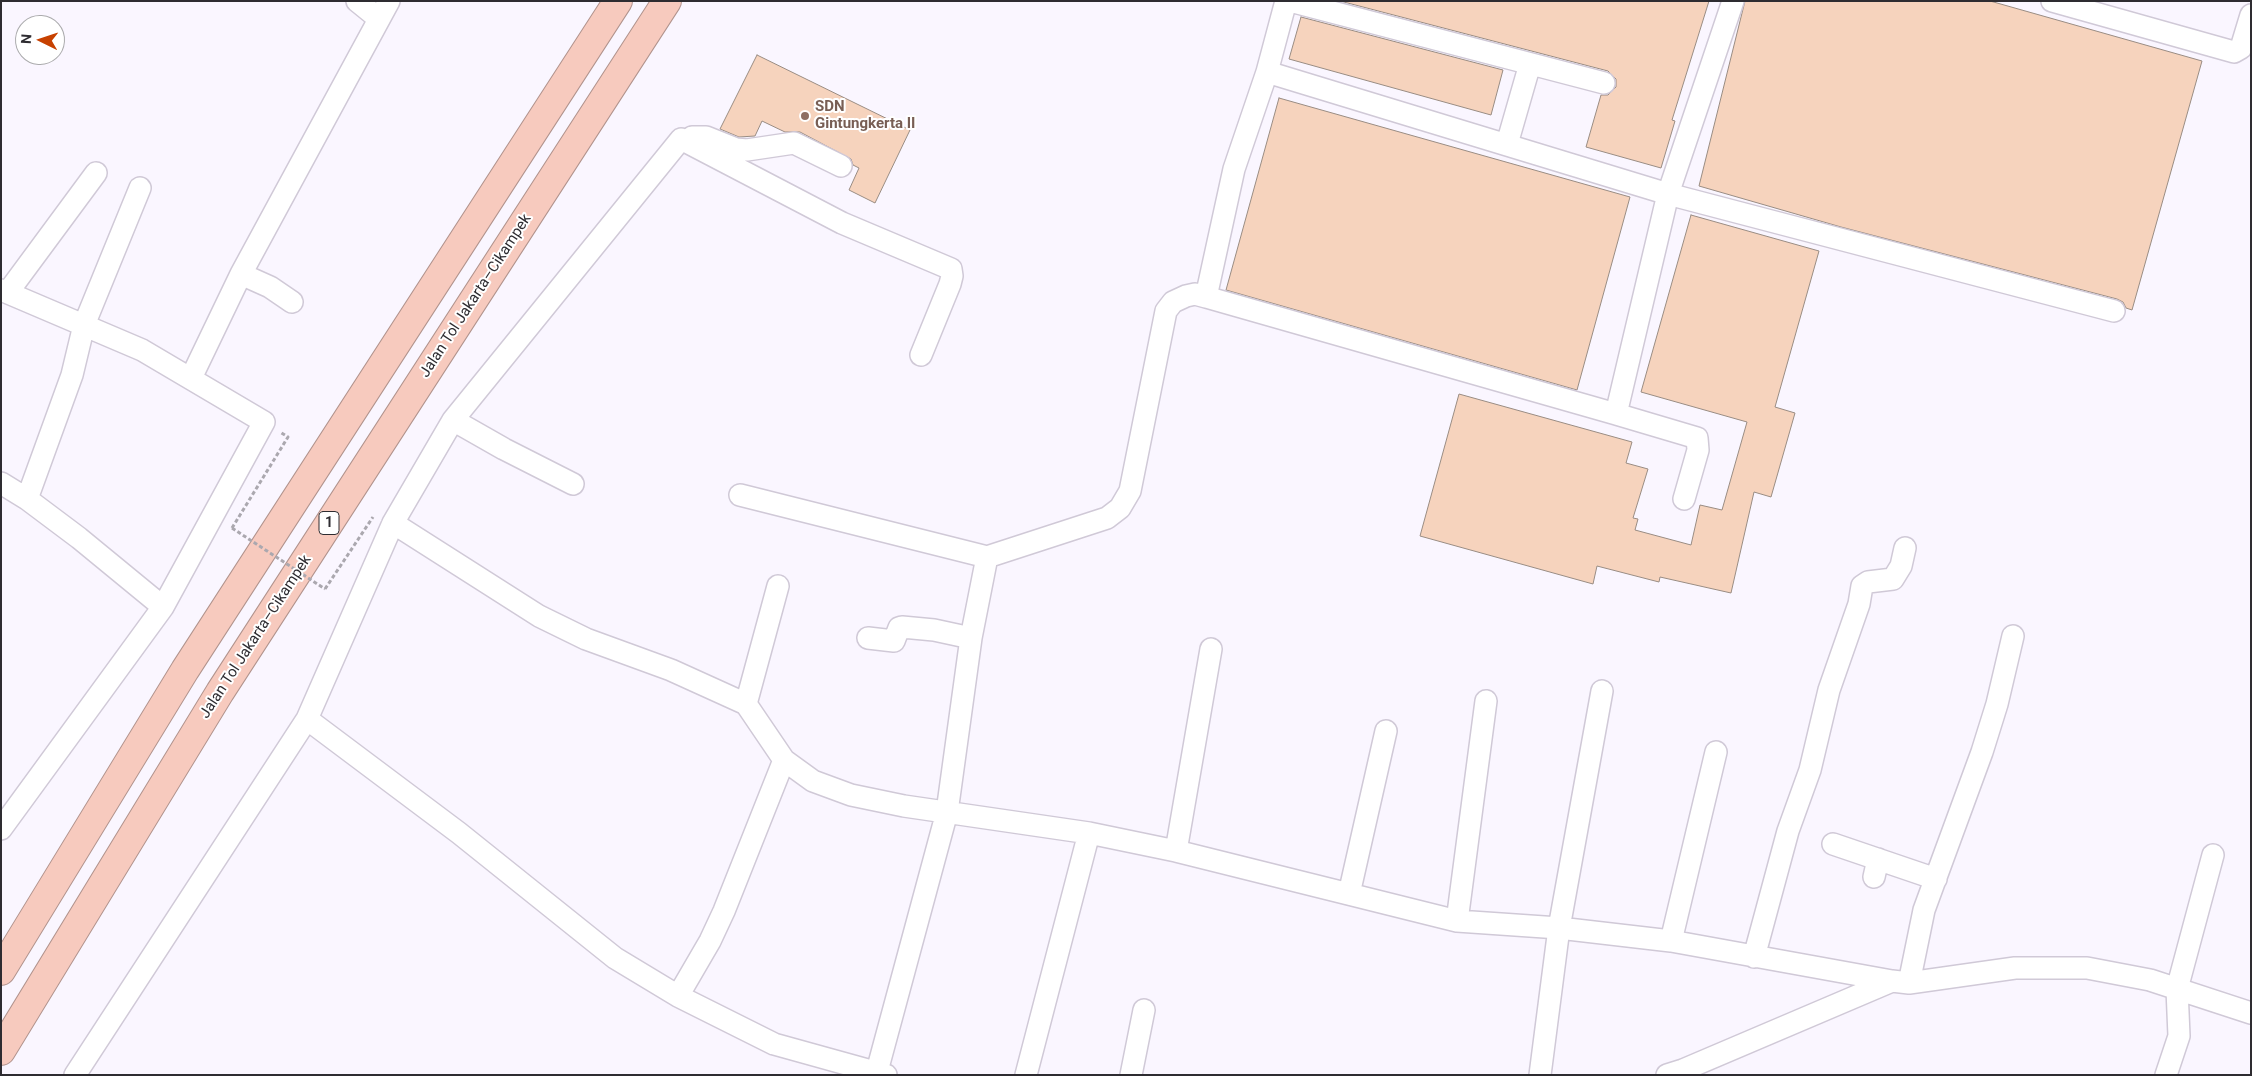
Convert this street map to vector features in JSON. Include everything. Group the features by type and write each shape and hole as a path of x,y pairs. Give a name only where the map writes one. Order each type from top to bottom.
{"highway":[{"path":"1,972 185,670 618,1"},
{"name":"Jalan Tol Jakarta–Cikampek","path":"1,1051 220,692 667,1"}],"street":[{"path":"191,378 242,274 384,9 357,1"},
{"path":"1206,297 1234,170 1267,72 1288,1 1604,84"},
{"path":"1616,414 1668,194 1733,1"},
{"path":"2052,1 2234,52 2241,48 2251,15"},
{"path":"1507,144 1530,64"},
{"path":"1267,72 1668,194 2114,311"},
{"path":"75,1075 307,719 384,518 453,420 681,139 706,137 736,149 747,150 794,143 841,166"},
{"path":"681,139 842,223 951,269 950,284 921,355"},
{"path":"1,829 162,607 264,422 142,350 5,291 96,173"},
{"path":"27,500 72,375 84,325 140,188"},
{"path":"242,274 270,287 292,302"},
{"path":"740,495 986,557 1106,518 1120,508 1130,492 1166,311 1173,302 1195,294 1697,438 1698,450 1684,500"},
{"path":"453,420 504,449 573,484"},
{"path":"1,483 79,538 162,607"},
{"path":"384,518 538,616 586,639 671,670 746,704 784,760 813,781 850,795 947,812 1089,833 1176,851 1457,921 1558,928 1671,941 1900,982"},
{"path":"1754,957 1788,831 1810,770 1829,690 1858,604 1862,586 1868,582 1893,579 1901,566 1905,548"},
{"path":"307,719 459,833 615,958 678,996 774,1044 880,1073 947,812 971,638 986,557"},
{"path":"746,704 778,586"},
{"path":"868,638 894,641 902,626 934,630 971,638"},
{"path":"1900,982 1924,910 1982,752 2013,636"},
{"path":"1176,851 1211,649"},
{"path":"1540,1075 1558,928 1602,691"},
{"path":"1457,921 1486,701"},
{"path":"1349,894 1386,731"},
{"path":"1671,941 1716,752"},
{"path":"678,996 710,941 724,911 784,760"},
{"path":"1026,1075 1089,833"},
{"path":"1833,844 1876,868 1936,879"},
{"path":"2166,1075 2179,1036 2177,989 2213,855"},
{"path":"1679,1073 1900,982 2015,968 2087,968 2150,980 2251,1013"},
{"path":"1131,1075 1144,1010"}],"path":[{"path":"288,437 232,528 325,589 384,518"}],"building":[{"path":"1340,1 1709,1 1672,120 1675,121 1661,168 1586,147 1601,95 1608,95 1616,87 1616,79 1608,71"},
{"path":"1745,1 1990,1 2202,61 2132,310 2126,308 2123,302 2117,299 1841,227 1699,186"},
{"path":"1301,17 1503,70 1491,115 1289,59"},
{"name":"SDN Gintungkerta II","path":"757,55 910,130 875,203 849,190 859,168 853,165 851,159 800,132 785,132 762,121 755,136 739,137 720,129"},
{"path":"1279,98 1630,197 1577,390 1226,290"},
{"path":"1691,215 1819,251 1775,407 1795,413 1771,497 1754,492 1731,593 1660,577 1659,582 1597,566 1593,584 1420,536 1459,394 1632,442 1626,463 1648,469 1633,518 1638,519 1635,530 1691,545 1700,505 1722,510 1747,422 1641,392"}],"place":[{"name":"SDN Gintungkerta II","path":"805,116"}]}
